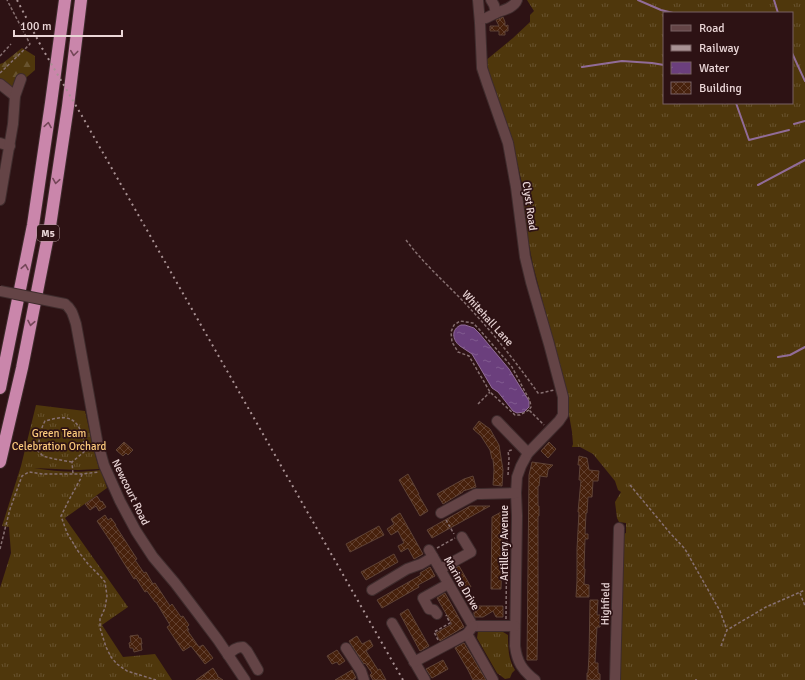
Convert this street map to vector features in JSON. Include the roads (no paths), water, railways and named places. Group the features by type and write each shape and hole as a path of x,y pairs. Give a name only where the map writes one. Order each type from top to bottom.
{"highway":[{"name":"M5","path":"0,388 33,225 65,0"},
{"name":"M5","path":"0,462 22,368 50,226 68,106 81,0"}],"street":[{"name":"Clyst Road","path":"478,0 482,68 508,143 516,187 525,257 561,388 563,397 563,415"},
{"path":"491,0 496,13"},
{"path":"480,19 486,18 513,6 517,0"},
{"path":"0,200 5,144 13,124 15,96 21,79"},
{"path":"0,84 15,96"},
{"name":"Newcourt Road","path":"0,291 64,304 69,307 76,324 103,466 136,531 153,557 175,583 218,640 245,680"},
{"name":"Artillery Avenue","path":"536,680 520,665 515,646 514,626 517,477 528,453 550,431 563,415"},
{"path":"497,420 528,453"},
{"path":"441,513 476,494 516,493"},
{"name":"Highfield","path":"615,680 619,528"},
{"path":"440,570 471,552 462,538"},
{"name":"Marine Drive","path":"372,590 407,569 421,564 431,553 470,630 514,626"},
{"path":"435,612 429,609 423,598 448,584"},
{"path":"392,623 424,680"},
{"path":"414,662 470,630 493,680"},
{"path":"228,654 238,647 243,647 258,670"},
{"path":"346,648 364,677 364,680"}],"water":[{"path":"461,325 474,328 509,369 529,401 529,407 524,412 517,413 513,411 498,392 492,388 472,354 457,344 454,338 454,332"}],"waterway":[{"path":"638,0 669,12"},
{"path":"774,0 778,12"},
{"path":"793,55 805,81"},
{"path":"582,67 622,61 663,65"},
{"path":"736,104 749,140 789,130"},
{"path":"794,124 805,121"},
{"path":"758,185 805,160"},
{"path":"778,357 790,355 805,347"}],"railway":[{"path":"17,0 42,48 403,680"}],"park label":[{"name":"Green Team Celebration Orchard","path":"59,439"}]}
